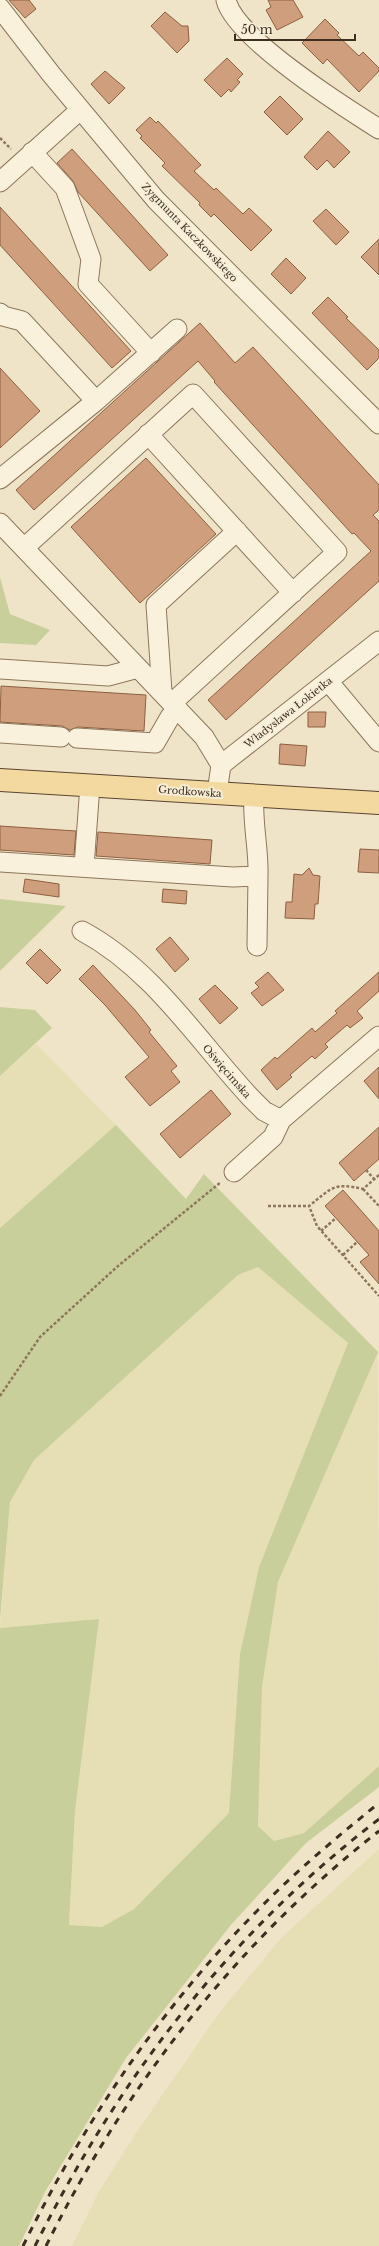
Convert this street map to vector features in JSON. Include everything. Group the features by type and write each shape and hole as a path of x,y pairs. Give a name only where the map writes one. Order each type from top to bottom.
{"main road":[{"name":"Grodkowska","path":"0,780 379,803"}],"street":[{"path":"226,0 235,18 247,33 266,50 379,129"},
{"name":"Zygmunta Kaczkowskiego","path":"0,8 80,110 156,200 376,416"},
{"path":"0,182 80,110"},
{"path":"32,152 65,188 91,258 88,284 151,353"},
{"path":"0,313 3,316 22,322 96,402"},
{"path":"0,479 96,402 176,329"},
{"path":"24,548 192,394 337,552 170,702"},
{"path":"148,434 293,593"},
{"path":"0,523 204,737 221,765 217,793"},
{"path":"0,733 155,743 170,717 170,702 156,605 237,531"},
{"name":"Władysława Łokietka","path":"221,765 379,642"},
{"path":"0,669 108,676 138,668"},
{"path":"328,681 379,742"},
{"path":"84,867 90,785"},
{"path":"254,796 253,812 259,853 257,946"},
{"path":"0,862 234,877 258,876"},
{"name":"Oświęcimska","path":"82,931 105,944 146,978 250,1098 264,1111 281,1120"},
{"path":"234,1172 272,1137 281,1120 379,1036"}],"path":[{"path":"366,1170 374,1179"},
{"path":"0,1396 40,1337 118,1266 234,1172"},
{"path":"363,1189 379,1175"},
{"path":"268,1206 309,1206 327,1191 342,1184 363,1189 379,1206"},
{"path":"309,1206 317,1226 379,1296"},
{"path":"321,1231 336,1218"},
{"path":"343,1255 357,1242"}],"shaded area":[{"path":"36,1044 116,1125 0,1228 0,1076"},
{"path":"258,1267 348,1343 259,1567 240,1654 229,1813 134,1909 102,1927 69,1925 75,1811 99,1620 0,1628 10,1502 34,1460 238,1275"},
{"path":"378,1352 379,1766 304,1833 274,1841 258,1826 262,1687 278,1582"},
{"path":"379,1849 379,2246 72,2246 98,2193 136,2133 219,2013 282,1937"}],"green space":[{"path":"0,577 10,614 50,630 36,645 0,643"},
{"path":"0,899 66,906 0,971"},
{"path":"0,1007 35,1010 52,1028 0,1076"},
{"path":"116,1125 186,1199 204,1174 378,1352 278,1582 262,1687 258,1826 274,1841 304,1833 379,1766 379,1787 306,1843 230,1926 126,2058 45,2192 19,2246 0,2246 0,1628 99,1619 75,1811 69,1925 102,1927 134,1909 229,1813 240,1654 259,1567 348,1343 258,1267 238,1275 34,1460 10,1502 0,1620 0,1228"}],"building":[{"path":"9,0 29,0 36,9 25,18"},
{"path":"268,0 293,0 303,17 277,30 266,10 271,7"},
{"path":"165,12 182,26 188,26 189,41 177,53 151,26"},
{"path":"325,19 339,33 337,35 359,56 363,52 379,68 379,71 359,92 327,59 323,64 302,43"},
{"path":"227,58 243,74 237,80 240,82 231,92 229,89 221,97 204,80"},
{"path":"105,71 125,88 109,104 91,84"},
{"path":"280,96 303,119 287,135 264,112"},
{"path":"150,117 156,123 158,121 201,165 194,171 214,190 216,188 243,214 249,208 272,230 251,251 214,214 211,217 199,205 200,203 162,166 165,163 140,138 142,136 136,130"},
{"path":"328,131 350,152 334,168 327,160 317,170 304,157"},
{"path":"72,149 168,255 150,271 78,192 73,181 57,163"},
{"path":"0,207 131,351 112,368 0,245"},
{"path":"326,209 349,232 336,245 313,221"},
{"path":"379,239 379,275 361,257"},
{"path":"286,258 306,278 291,294 271,274"},
{"path":"328,297 348,317 346,318 379,350 379,358 367,370 312,313"},
{"path":"200,323 235,363 253,347 379,485 379,510 373,515 379,521 379,581 226,720 208,700 371,551 354,533 352,534 214,382 215,381 198,361 34,510 16,490"},
{"path":"0,368 40,411 0,448"},
{"path":"146,458 216,534 140,603 71,527"},
{"path":"1,686 146,695 144,731 78,727 70,730 62,726 0,722"},
{"path":"308,712 326,712 325,727 308,727"},
{"path":"280,744 307,746 305,766 279,764"},
{"path":"0,826 76,831 74,855 0,850"},
{"path":"98,832 212,840 210,864 96,856"},
{"path":"360,849 379,850 379,873 358,872"},
{"path":"309,868 313,875 320,876 318,904 315,904 314,919 285,918 286,902 292,902 294,874 302,875"},
{"path":"25,879 59,884 59,897 23,892"},
{"path":"163,889 187,891 186,904 162,902"},
{"path":"170,937 189,959 175,972 156,949"},
{"path":"40,949 61,970 47,984 26,963"},
{"path":"93,965 135,1010 151,1030 149,1032 177,1066 171,1071 180,1082 150,1106 125,1077 149,1057 105,1005 79,979"},
{"path":"268,972 284,990 262,1006 251,993 259,987 255,983"},
{"path":"379,972 379,991 357,1011 363,1018 350,1028 347,1025 325,1044 328,1047 315,1059 312,1056 290,1075 292,1077 277,1090 261,1070 275,1057 277,1059 312,1028 315,1032 337,1013 335,1011"},
{"path":"215,985 238,1008 220,1024 199,999"},
{"path":"379,1067 379,1099 364,1081"},
{"path":"211,1090 231,1114 180,1158 160,1134"},
{"path":"379,1127 379,1159 354,1181 339,1163"},
{"path":"343,1190 379,1231 379,1284 360,1262 369,1255 325,1206"}],"railway":[{"path":"23,2246 47,2200 98,2111 156,2027 188,1987 222,1948 286,1882 379,1803"},
{"path":"35,2246 68,2184 103,2125 141,2067 182,2013 226,1960 274,1911 325,1863 379,1819"},
{"path":"46,2246 77,2186 112,2129 149,2073 189,2020 232,1969 278,1920 327,1874 379,1831"}]}
